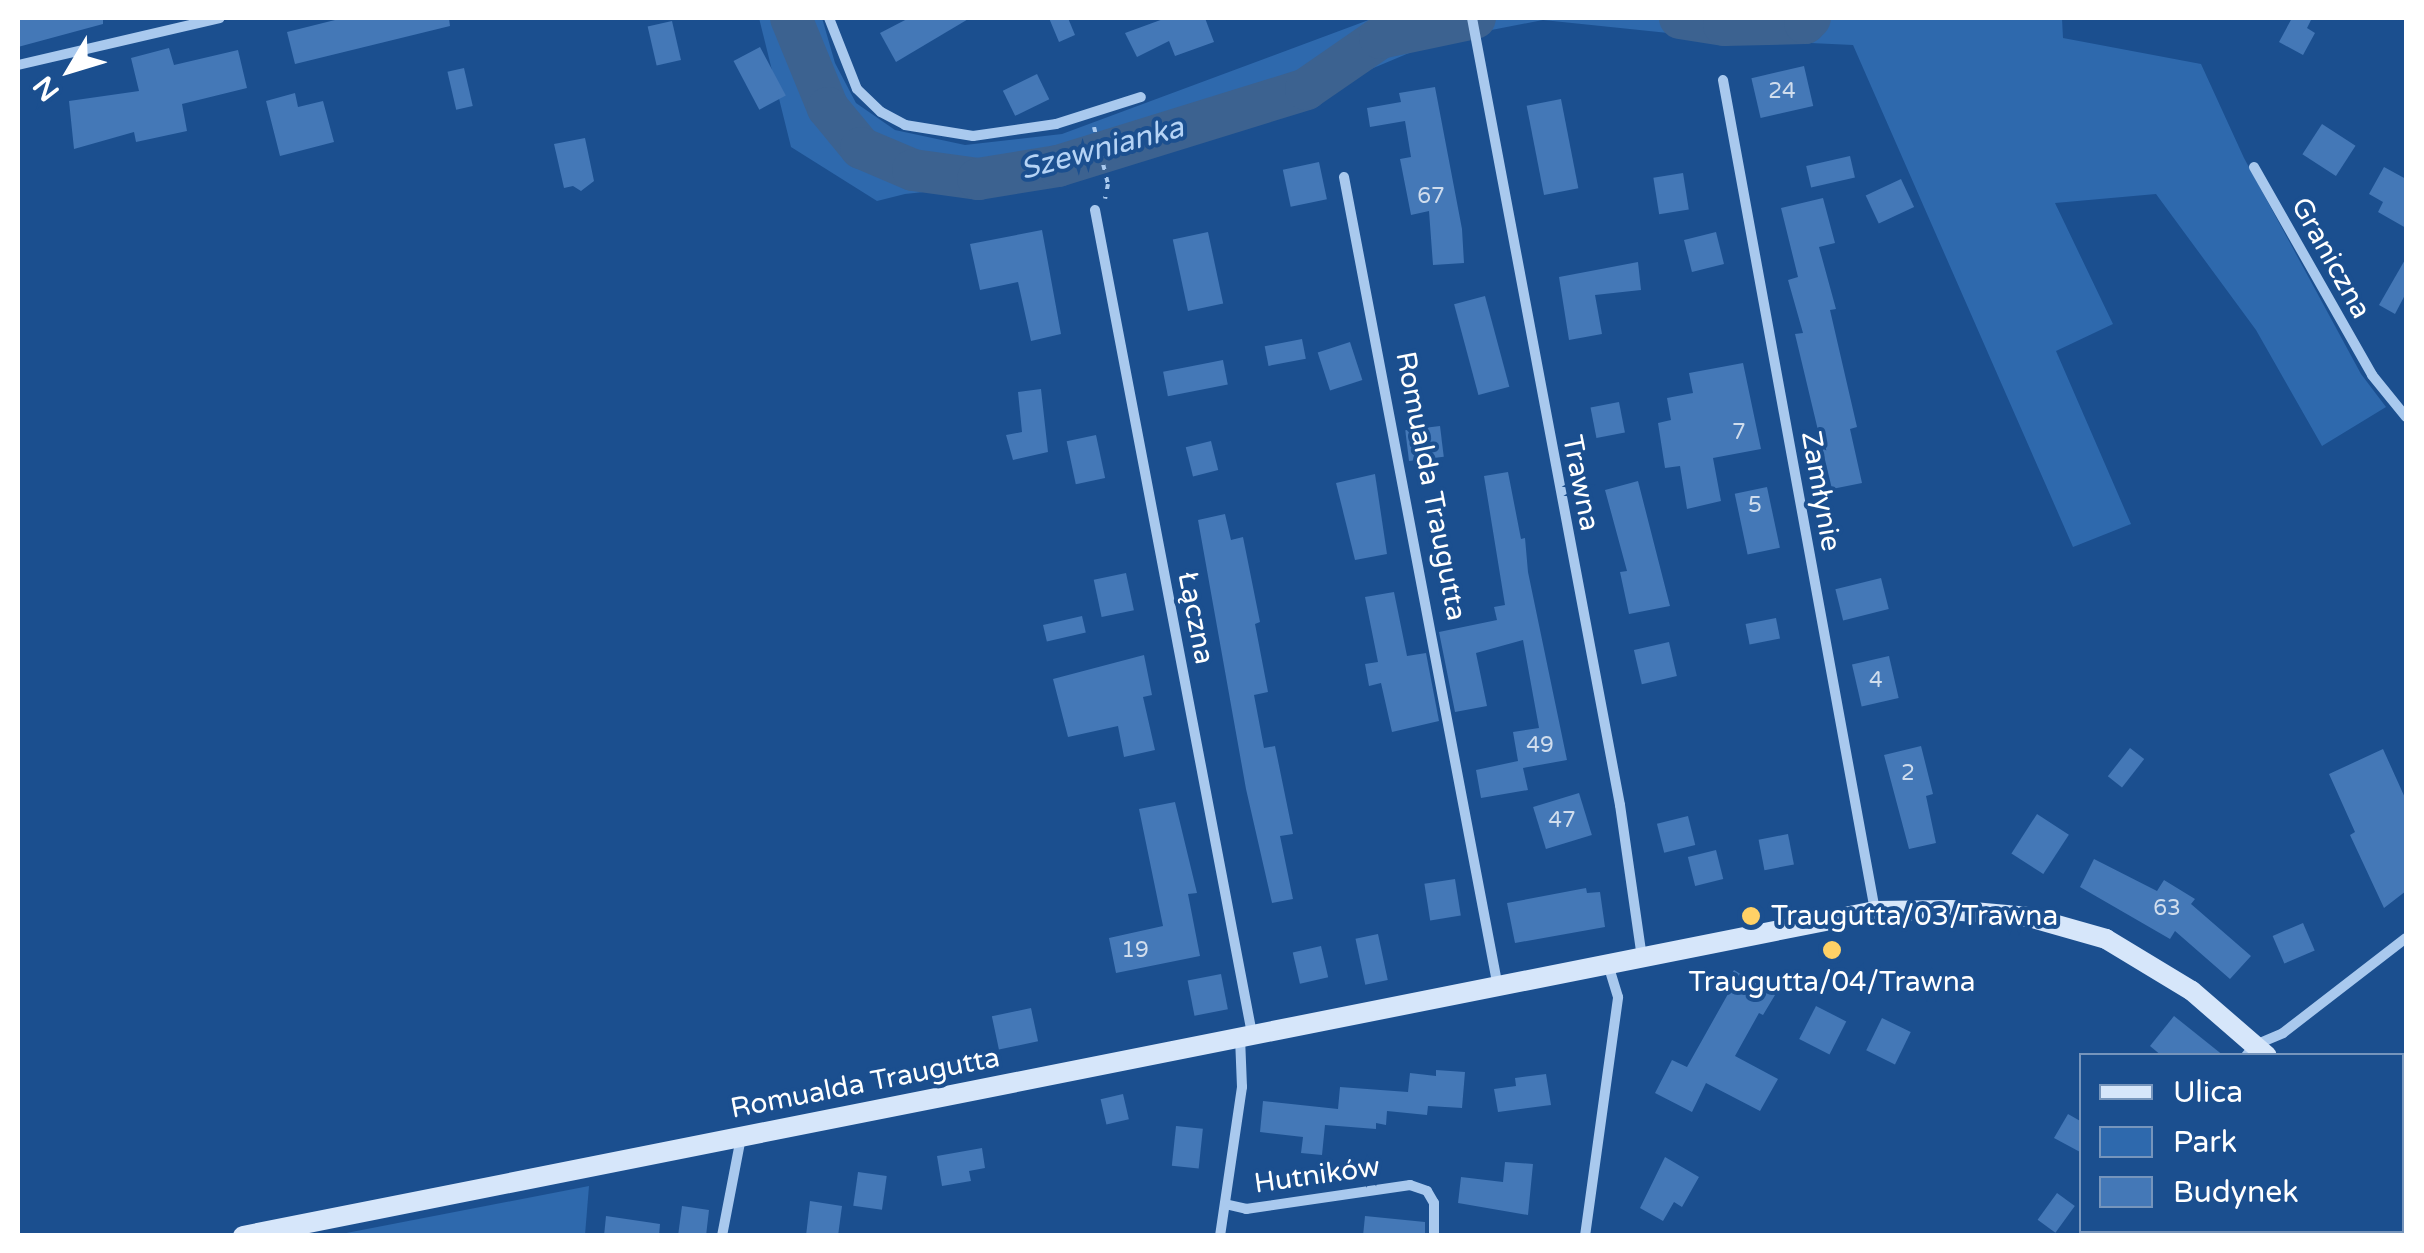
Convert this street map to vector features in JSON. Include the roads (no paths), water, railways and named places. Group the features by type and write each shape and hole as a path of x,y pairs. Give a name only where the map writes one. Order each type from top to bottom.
{"main road":[{"name":"Romualda Traugutta","path":"244,1236 1498,982 1642,958 1875,910 1952,910 2029,918 2106,938 2192,991 2256,1052"}],"street":[{"path":"18,65 220,18"},
{"path":"828,18 857,89 881,112 905,125 974,136 1091,115 1141,98"},
{"name":"Trawna","path":"1472,18 1620,804 1642,958"},
{"name":"Zamłynie","path":"1722,80 1875,910"},
{"name":"Graniczna","path":"2254,167 2372,376 2406,416"},
{"name":"Romualda Traugutta","path":"1344,177 1498,982"},
{"name":"Łączna","path":"1095,210 1246,1035 1220,1236"},
{"path":"2256,1052 2406,938"},
{"path":"1585,1236 1618,998 1608,964"},
{"path":"722,1236 728,1184 742,1136"},
{"name":"Hutników","path":"1225,1204 1246,1209 1410,1185 1427,1190 1434,1203 1434,1236"}],"waterway":[{"name":"Szewnianka","path":"791,18 828,108 861,148 913,170 978,179 1058,166 1306,89 1380,38 1475,18"},
{"name":"Szewnianka","path":"1680,18 1724,25 1805,23 1810,18"}],"place":[{"name":"Traugutta/03/Trawna","path":"1751,916"},
{"name":"Traugutta/04/Trawna","path":"1832,950"}]}
